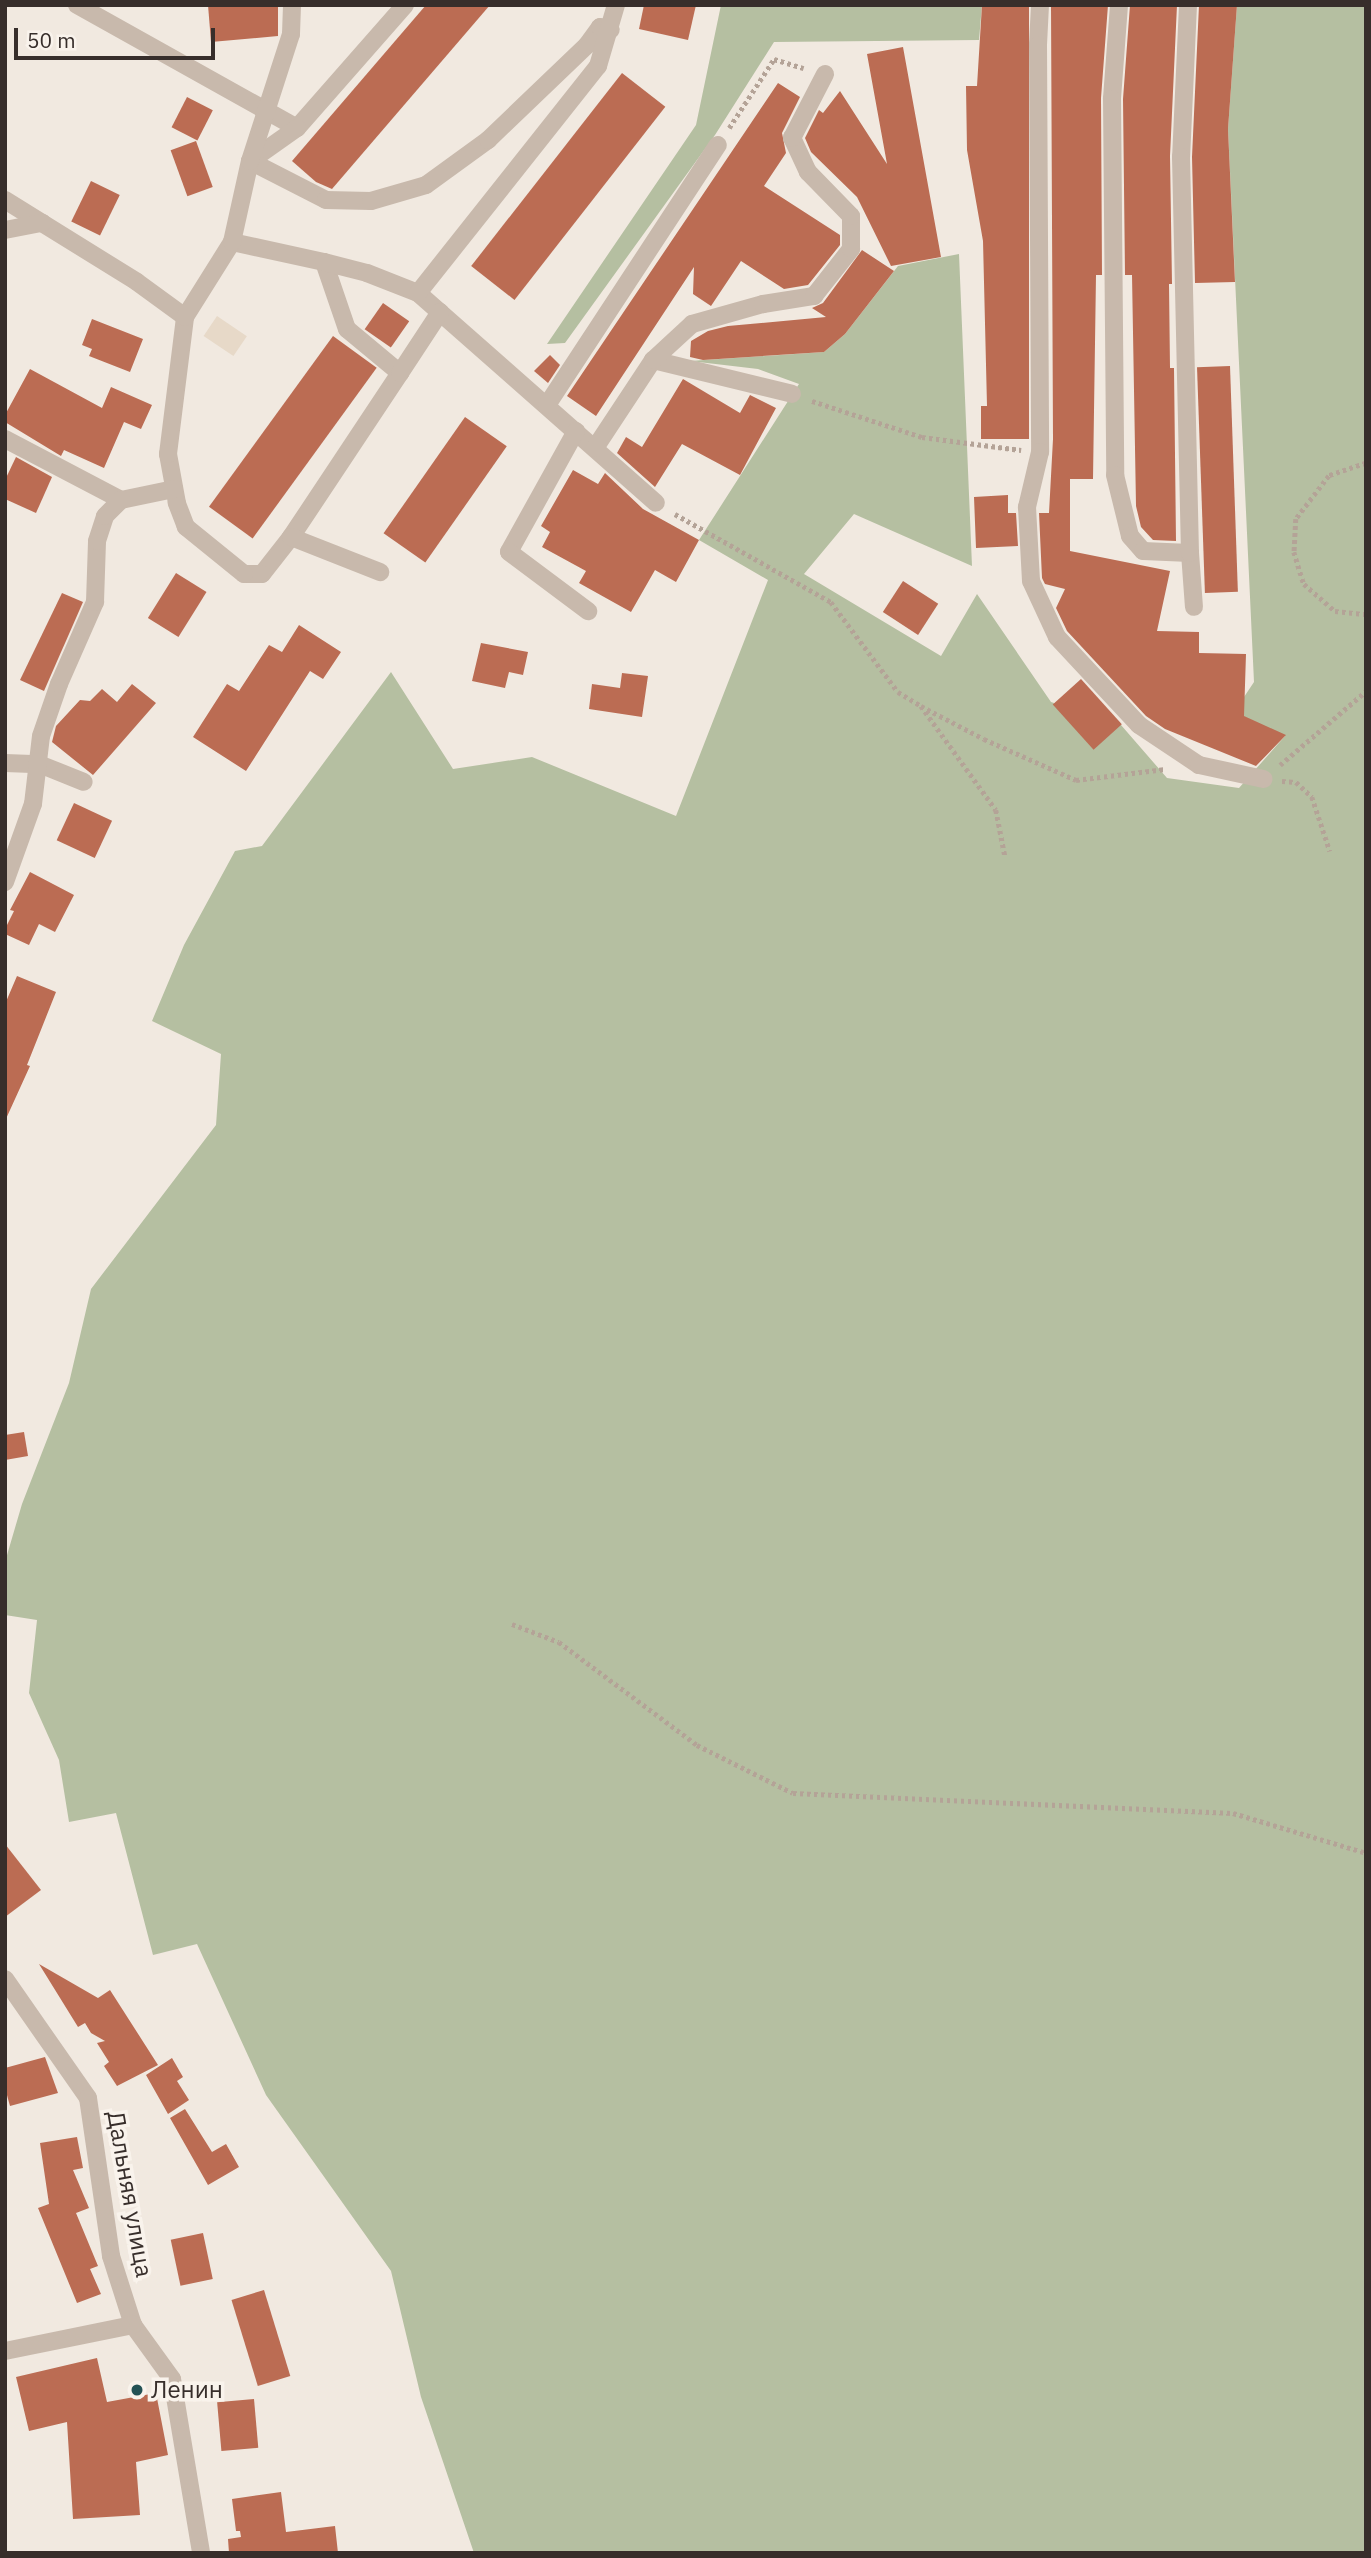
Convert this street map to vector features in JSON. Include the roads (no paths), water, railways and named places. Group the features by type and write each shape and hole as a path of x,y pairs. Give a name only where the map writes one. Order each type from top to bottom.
{"street":[{"path":"292,5 291,34 250,161 232,242 185,317 168,454 174,489 186,527 244,573 262,574 291,537 440,312"},
{"path":"250,161 297,128 405,5"},
{"path":"418,293 597,66 611,30 616,5"},
{"path":"1040,5 1040,452 1027,506 1031,581 1057,637 1139,724 1199,765 1264,779"},
{"path":"1119,5 1112,99 1115,475 1130,536 1143,551 1190,553"},
{"path":"1188,5 1181,158 1190,553 1194,607"},
{"path":"88,8 297,128"},
{"path":"250,161 326,200 371,201 426,185 488,140 587,44 600,27 611,30"},
{"path":"595,448 653,359 692,324 763,304 814,296 851,249 851,216 808,172 792,138 825,74"},
{"path":"547,405 718,145"},
{"path":"5,200 137,282 185,317"},
{"path":"5,230 42,223"},
{"path":"232,242 324,261 367,273 418,293 656,503"},
{"path":"324,261 347,329 400,373"},
{"path":"653,359 792,394"},
{"path":"576,431 509,552 588,611"},
{"path":"5,439 121,500"},
{"path":"5,882 33,804 41,736 54,697 95,602 97,541 105,516 121,500 174,489"},
{"path":"291,537 380,572"},
{"path":"5,762 39,764 84,782"},
{"name":"Дальняя улица","path":"5,1979 88,2098 111,2256 133,2325 172,2379 201,2553"},
{"path":"5,2351 133,2325"}],"place":[{"name":"Ленин","path":"137,2390"}]}
